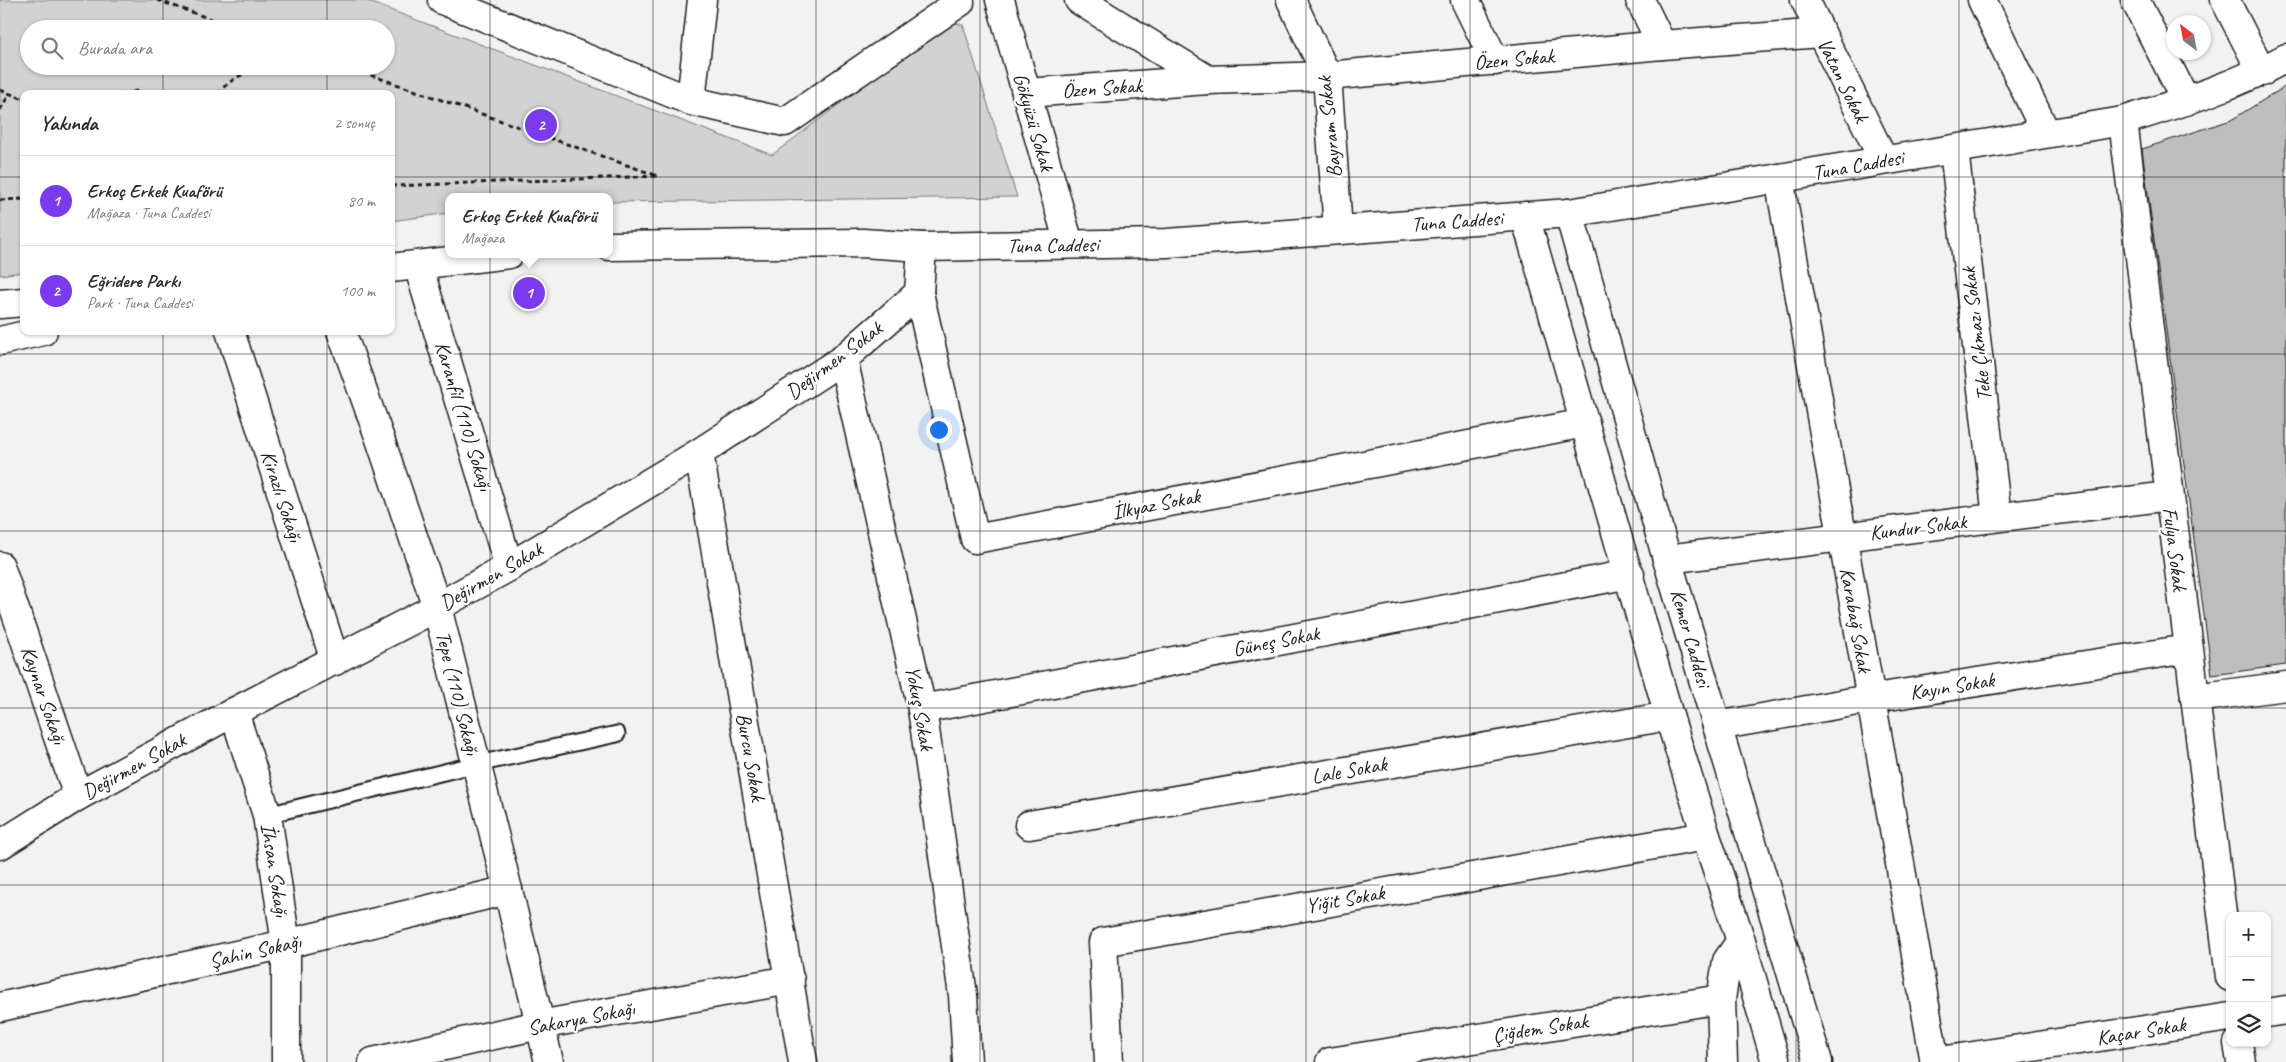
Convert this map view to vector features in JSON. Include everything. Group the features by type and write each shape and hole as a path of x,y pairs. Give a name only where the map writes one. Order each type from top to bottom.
{"street":[{"path":"442,0 691,101 785,122 960,2 959,0"},
{"path":"691,101 702,0"},
{"name":"Özen Sokak","path":"1079,0 1208,80"},
{"name":"Bayram Sokak","path":"1291,0 1327,76 1338,230"},
{"path":"1465,0 1495,61"},
{"path":"1640,0 1662,45"},
{"name":"Vatan Sokak","path":"1805,0 1882,159"},
{"path":"1982,0 2046,133"},
{"path":"2134,0 2186,101"},
{"path":"2225,0 2262,72"},
{"name":"Gökyüzü Sokak","path":"1002,1 1069,244"},
{"name":"Özen Sokak","path":"1026,93 1208,80 1327,76 1662,45 1821,34"},
{"name":"Tuna Caddesi","path":"613,246 863,243 922,247 1167,243 1568,213 1882,159 1954,150 2123,120 2186,101 2262,72 2286,58"},
{"name":"Fulya Sokak","path":"2123,120 2227,957"},
{"name":"Teke Çıkmazı Sokak","path":"1954,150 1997,517"},
{"name":"Karabağ Sokak","path":"1778,178 1934,1062"},
{"name":"Kemer Caddesi","path":"1568,213 1668,560 1818,1062"},
{"name":"Kemer Caddesi","path":"1525,216 1630,574 1669,716 1776,1062"},
{"path":"919,293 922,247"},
{"path":"395,268 476,258"},
{"name":"Karanfil (110) Sokağı","path":"418,265 509,566"},
{"name":"İlkyaz Sokak","path":"919,293 975,538 1585,423"},
{"name":"Değirmen Sokak","path":"0,844 78,796 234,712 437,607 699,453 843,359 919,293"},
{"path":"0,304 20,302"},
{"path":"0,341 26,335"},
{"name":"Kirazlı Sokağı","path":"231,335 335,661"},
{"name":"Tepe (110) Sokağı","path":"342,335 437,607 549,1062"},
{"name":"Yokuş Sokak","path":"843,359 922,709 963,995 968,1062"},
{"name":"Burcu Sokak","path":"699,453 803,1062"},
{"name":"Kundur Sokak","path":"1668,560 1841,536 2169,496"},
{"name":"Kaynar Sokağı","path":"0,566 78,796"},
{"name":"Güneş Sokak","path":"922,709 1630,574"},
{"name":"Kayın Sokak","path":"1717,726 1869,699 2188,649"},
{"path":"2195,698 2286,686"},
{"name":"İhsan Sokağı","path":"234,712 267,815 286,944 286,1062"},
{"name":"Lale Sokak","path":"1029,825 1669,716"},
{"name":"Yiğit Sokak","path":"1109,1062 1103,942 1706,836"},
{"name":"Şahin Sokağı","path":"0,1008 286,944 508,890"},
{"path":"1723,1062 1721,999 1727,961 1740,941"},
{"name":"Sakarya Sokağı","path":"373,1062 539,1025 790,980"},
{"name":"Çiğdem Sokak","path":"1330,1062 1721,999"},
{"path":"2271,1012 2286,1010"},
{"name":"Kaçar Sokak","path":"1934,1062 2031,1055 2226,1018"},
{"path":"2238,1047 2240,1062"}],"lane":[{"path":"267,815 477,764 617,734"}],"path":[{"path":"157,0 214,20"},
{"path":"221,90 229,81 240,75"},
{"path":"371,75 658,176 395,186"},
{"path":"0,90 20,97"},
{"path":"0,110 10,93"},
{"path":"0,200 20,199"}],"shaded area":[{"path":"0,0 364,0 772,155 950,21 963,25 1017,197 613,202 613,193 445,193 445,214 395,220 395,90 20,90 20,272 0,275"}],"building":[{"path":"2286,86 2286,665 2212,675 2142,149 2231,120"}],"place":[{"name":"Eğridere Parkı","path":"541,125"},
{"name":"Erkoç Erkek Kuaförü","path":"529,293"}]}
